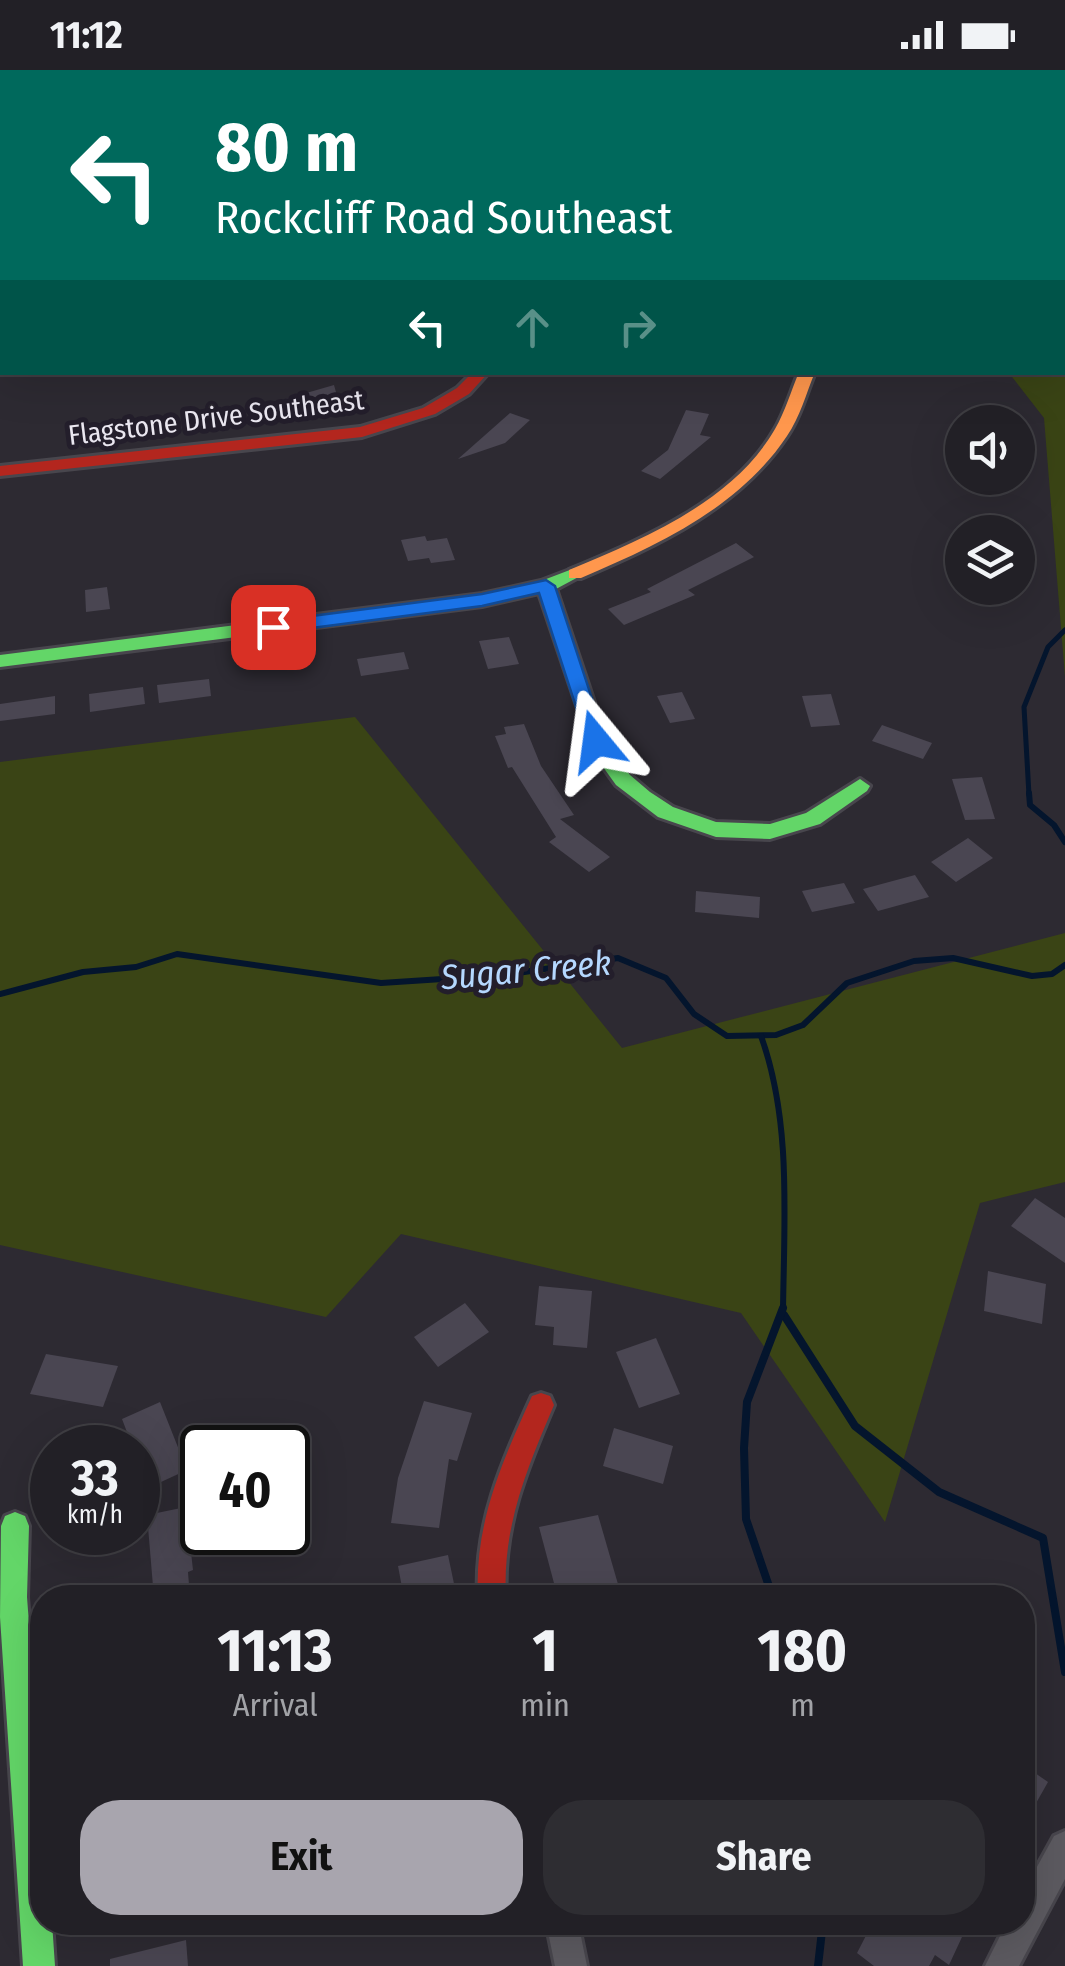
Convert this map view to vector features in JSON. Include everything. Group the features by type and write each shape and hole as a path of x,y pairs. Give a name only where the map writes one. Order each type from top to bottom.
{"street":[{"name":"Flagstone Drive Southeast","path":"0,472 362,432 429,411 463,391 479,375"},
{"path":"0,662 482,600 546,586 610,560 725,497 779,436 807,375"},
{"path":"546,586 596,741 621,779 641,796 705,827 745,832 792,828 831,810 860,786"},
{"path":"489,1585 490,1528 541,1404"},
{"path":"15,1526 13,1597 30,1838"},
{"path":"1035,1903 1065,1847"},
{"path":"37,1935 39,1966"},
{"path":"565,1935 571,1966"},
{"path":"1001,1966 1018,1935"}],"green space":[{"path":"1011,375 1065,375 1065,677 1044,418"},
{"path":"355,717 622,1048 1065,933 1065,1182 980,1203 885,1522 741,1313 401,1234 326,1317 0,1245 0,762"}],"building":[{"path":"334,385 339,403 284,410 282,400"},
{"path":"686,410 709,414 700,435 711,437 660,479 641,471 668,450"},
{"path":"510,413 530,420 505,443 458,459"},
{"path":"425,536 427,541 447,538 455,560 408,561 401,540"},
{"path":"736,543 754,557 688,590 695,595 624,625 608,609 651,592 647,589"},
{"path":"107,587 110,609 86,612 85,590"},
{"path":"509,637 519,664 488,669 479,641"},
{"path":"404,652 409,669 361,676 357,659"},
{"path":"209,679 211,696 159,703 157,685"},
{"path":"143,687 145,704 90,712 89,694"},
{"path":"682,692 695,719 670,723 657,696"},
{"path":"831,694 840,725 811,727 802,696"},
{"path":"55,696 55,714 0,721 0,704"},
{"path":"524,724 541,766 574,815 560,819 610,857 589,872 549,842 556,837 512,767 508,768 495,736 506,734 504,727"},
{"path":"882,725 932,743 923,759 872,741"},
{"path":"982,777 995,819 965,820 952,779"},
{"path":"968,838 993,858 956,882 931,862"},
{"path":"915,875 929,897 878,911 863,889"},
{"path":"844,883 855,903 812,912 802,891"},
{"path":"696,891 760,897 759,918 695,912"},
{"path":"1035,1198 1065,1218 1065,1263 1011,1226"},
{"path":"988,1271 1046,1284 1042,1324 984,1311"},
{"path":"539,1286 592,1291 587,1348 553,1345 554,1327 535,1325"},
{"path":"465,1303 489,1332 438,1367 414,1337"},
{"path":"656,1338 680,1394 639,1408 616,1352"},
{"path":"46,1354 118,1366 103,1407 30,1394"},
{"path":"424,1401 472,1413 457,1461 449,1459 439,1528 391,1523 398,1478"},
{"path":"160,1402 180,1452 180,1473 160,1482 160,1425 124,1425 122,1419"},
{"path":"614,1428 673,1446 663,1484 603,1466"},
{"path":"180,1508 180,1555 191,1555 189,1585 153,1585 150,1555 160,1555 160,1512"},
{"path":"598,1515 618,1585 555,1585 539,1527"},
{"path":"448,1555 454,1585 402,1585 398,1566"},
{"path":"1035,1773 1048,1782 1035,1805"},
{"path":"866,1935 962,1937 949,1965 935,1955 929,1966 874,1966 857,1953"},
{"path":"186,1940 188,1966 110,1966 110,1959"}],"waterway":[{"name":"Sugar Creek","path":"1029,795 1024,707 1048,647 1065,630"},
{"name":"Sugar Creek","path":"1029,793 1030,805 1054,825 1065,842"},
{"name":"Sugar Creek","path":"0,994 83,972 136,967 177,954 381,983 504,975 618,958 666,978 694,1014 727,1036 776,1035 803,1025 847,983 914,961 953,958 1032,976 1052,974 1065,965"},
{"path":"761,1036 778,1102 782,1137 783,1311"},
{"path":"769,1585 746,1519 744,1448 747,1402 783,1308"},
{"path":"784,1315 855,1426 939,1492 1043,1538 1065,1672"},
{"path":"818,1966 822,1935"}],"traffic: fast":[{"path":"0,661 482,600 546,586 575,574"},
{"path":"546,586 606,759 623,780 666,812 716,830 770,832 813,819 860,786"},
{"path":"15,1526 13,1597 30,1838"},
{"path":"37,1935 39,1966"}],"traffic: slow":[{"path":"575,574 688,520 738,482 779,436 806,375"}],"traffic: jam":[{"path":"0,471 362,432 429,411 463,391 479,375"},
{"path":"492,1585 492,1547 503,1499 541,1405"}],"route":[{"path":"273,627 482,600 546,586 596,741"}]}
